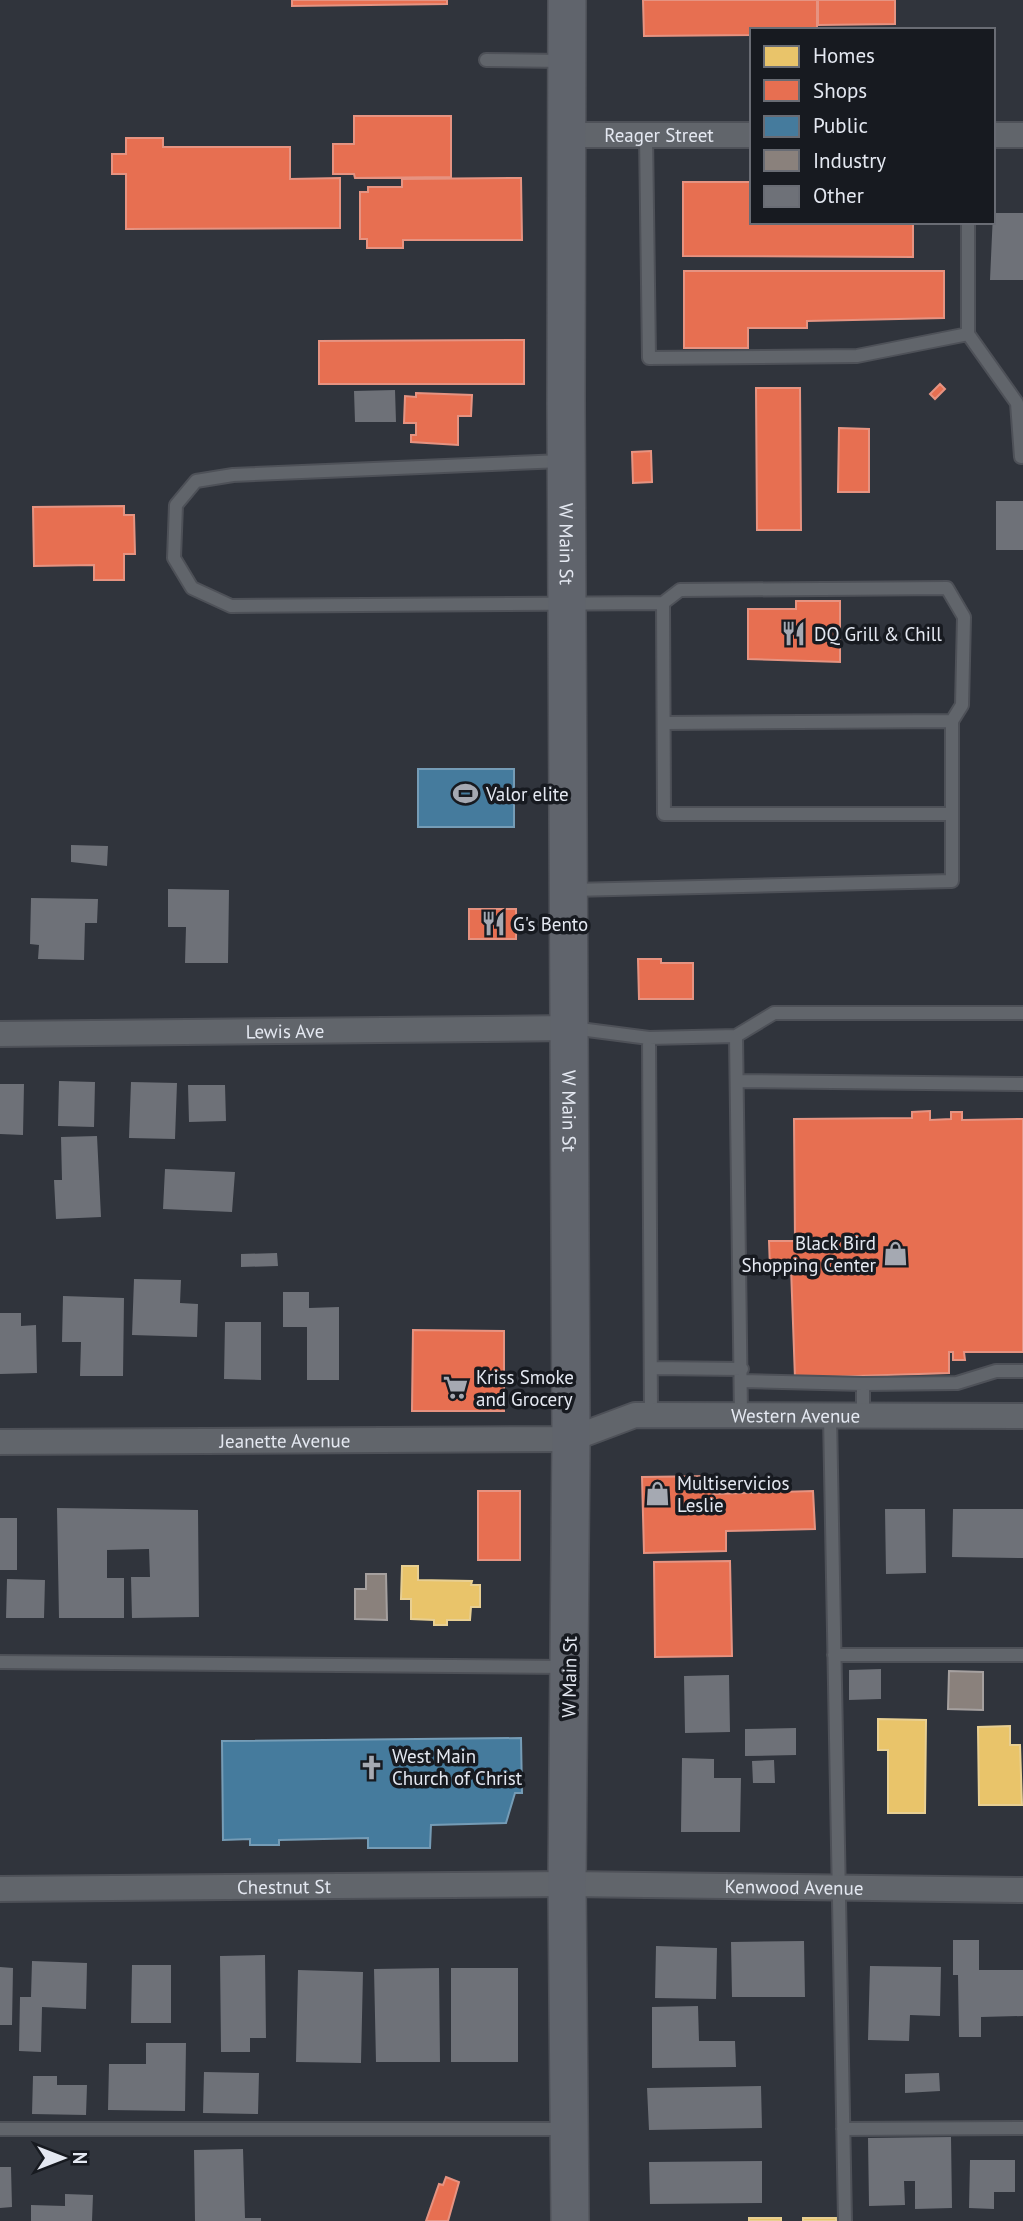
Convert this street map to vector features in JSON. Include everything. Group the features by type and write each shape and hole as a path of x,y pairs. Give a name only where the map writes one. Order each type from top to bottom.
{"main road":[{"name":"W Main St","path":"567,0 566,603 571,1439 566,1884 570,2221"}],"street":[{"name":"Reager Street","path":"568,135 750,135"},
{"path":"995,135 1023,135"},
{"name":"Lewis Ave","path":"0,1034 570,1028"},
{"name":"Western Avenue","path":"571,1439 635,1415 1023,1416"},
{"name":"Jeanette Avenue","path":"0,1442 571,1439"},
{"name":"Kenwood Avenue","path":"566,1884 1023,1889"},
{"name":"Chestnut St","path":"0,1889 566,1884"}],"lane":[{"path":"486,60 567,61"},
{"path":"646,135 649,358 857,356 968,334"},
{"path":"968,224 968,334 1017,403 1021,457"},
{"path":"566,460 233,475 196,481 176,505 174,558 192,588 231,606 663,603 680,590 947,588 964,617 962,705 952,721 952,881 569,891"},
{"path":"663,603 664,814 952,814"},
{"path":"665,723 952,721"},
{"path":"570,1028 649,1038 736,1036 774,1013 1023,1013"},
{"path":"736,1036 741,1415"},
{"path":"649,1038 651,1415"},
{"path":"737,1081 1023,1084"},
{"path":"651,1368 863,1384 957,1382 996,1371 1023,1371"},
{"path":"863,1384 863,1416"},
{"path":"830,1416 845,2221"},
{"path":"835,1655 1023,1655"},
{"path":"0,1662 569,1668"},
{"path":"844,2129 1023,2128"},
{"path":"0,2130 569,2130"}],"building: Homes":[{"path":"402,1566 418,1566 418,1580 472,1581 471,1585 480,1585 480,1607 471,1607 470,1620 447,1620 447,1625 434,1625 434,1620 411,1619 411,1599 401,1599"},
{"path":"878,1719 926,1720 925,1813 888,1813 888,1750 878,1750"},
{"path":"1010,1726 1010,1745 1020,1745 1022,1805 979,1805 978,1727"},
{"path":"749,2218 781,2218 781,2221 749,2221"},
{"path":"803,2218 836,2218 836,2221 803,2221"}],"building: Shops":[{"path":"292,0 447,0 447,4 292,6"},
{"path":"643,0 817,0 817,28 750,28 750,35 644,36"},
{"path":"818,0 895,0 895,24 818,25"},
{"path":"354,116 451,116 451,177 355,178 354,174 333,174 333,144 354,144"},
{"path":"126,138 163,138 163,147 290,147 290,179 340,178 340,228 126,229 126,174 112,174 112,154 126,154"},
{"path":"521,178 522,240 403,240 403,248 367,248 367,239 360,239 360,192 368,192 368,187 402,187 402,179"},
{"path":"683,182 750,182 750,224 913,224 913,257 683,256"},
{"path":"684,271 944,271 944,318 807,321 807,328 748,328 748,348 684,348"},
{"path":"524,340 524,384 319,384 319,341"},
{"path":"940,384 945,389 935,399 930,394"},
{"path":"756,388 800,388 801,530 757,530"},
{"path":"416,393 472,395 471,416 458,416 458,445 411,442 411,435 416,435 416,423 404,423 405,396 416,397"},
{"path":"839,428 869,429 869,492 838,492"},
{"path":"651,451 652,482 633,483 632,452"},
{"path":"124,506 124,515 134,515 135,554 124,554 124,580 94,580 94,565 34,566 33,507"},
{"name":"DQ Grill & Chill","path":"796,601 840,601 840,662 748,659 748,609 796,609"},
{"name":"G's Bento","path":"469,909 516,909 516,939 469,939"},
{"path":"638,959 661,959 661,963 693,963 693,999 639,999"},
{"name":"Black Bird Shopping Center","path":"930,1111 930,1120 951,1119 951,1112 962,1112 962,1120 1023,1119 1023,1352 964,1352 965,1360 953,1360 953,1352 949,1352 949,1373 795,1378 791,1268 770,1268 769,1241 795,1241 794,1119 912,1118 912,1112"},
{"path":"413,1330 504,1331 504,1411 412,1411"},
{"path":"712,1476 713,1494 813,1491 815,1529 726,1531 726,1551 644,1553 642,1477"},
{"path":"478,1491 520,1491 520,1560 478,1560"},
{"path":"730,1561 732,1656 655,1657 654,1562"},
{"path":"446,2177 459,2182 448,2221 426,2221 439,2184 443,2185"}],"building: Public":[{"name":"Valor elite","path":"418,769 514,769 514,827 418,827"},
{"name":"West Main Church of Christ","path":"521,1738 522,1793 515,1793 506,1823 431,1825 430,1848 368,1848 368,1838 279,1840 279,1845 250,1845 250,1839 223,1840 222,1741"}],"building: Industry":[{"path":"366,1574 386,1574 387,1620 355,1619 355,1589 366,1589"},
{"path":"949,1671 983,1672 983,1710 948,1709"}],"building: Other":[{"path":"995,213 1023,213 1023,280 990,280"},
{"path":"395,390 396,422 355,422 354,391"},
{"path":"996,501 1023,501 1023,550 996,550"},
{"path":"71,845 108,846 107,866 71,862"},
{"path":"168,889 229,890 228,963 185,963 186,927 168,927"},
{"path":"31,898 98,899 97,923 85,923 84,960 38,959 39,945 30,944"},
{"path":"59,1081 95,1082 94,1127 58,1126"},
{"path":"131,1082 177,1083 175,1139 129,1138"},
{"path":"0,1084 24,1084 23,1135 0,1134"},
{"path":"188,1085 225,1085 226,1121 189,1122"},
{"path":"97,1136 101,1217 56,1219 54,1180 62,1180 61,1137"},
{"path":"165,1169 235,1172 232,1212 163,1209"},
{"path":"277,1253 278,1266 241,1267 241,1254"},
{"path":"134,1279 181,1280 180,1303 198,1304 197,1337 132,1335"},
{"path":"283,1292 309,1292 309,1308 339,1307 339,1380 307,1380 307,1327 283,1327"},
{"path":"63,1296 124,1298 123,1376 80,1376 81,1342 62,1342"},
{"path":"0,1313 21,1313 21,1326 36,1325 37,1373 0,1374"},
{"path":"225,1322 261,1322 261,1380 224,1379"},
{"path":"57,1508 198,1510 199,1617 132,1618 131,1577 150,1577 149,1549 107,1550 107,1578 124,1578 124,1618 59,1618"},
{"path":"885,1509 925,1509 926,1573 886,1574"},
{"path":"953,1509 1023,1509 1023,1558 952,1557"},
{"path":"0,1518 17,1518 17,1570 0,1570"},
{"path":"7,1579 45,1580 44,1618 6,1618"},
{"path":"881,1669 881,1699 849,1700 849,1670"},
{"path":"729,1675 730,1732 685,1733 684,1676"},
{"path":"796,1728 796,1755 745,1756 745,1729"},
{"path":"682,1758 714,1759 714,1778 741,1778 740,1832 681,1832"},
{"path":"774,1760 775,1783 753,1783 752,1761"},
{"path":"953,1940 979,1940 979,1970 1023,1970 1023,2016 981,2017 981,2037 959,2037 958,1975 953,1975"},
{"path":"804,1941 805,1997 732,1997 731,1942"},
{"path":"656,1946 717,1948 716,1999 655,1998"},
{"path":"265,1955 266,2038 250,2038 250,2052 221,2052 220,1956"},
{"path":"32,1961 87,1963 86,2009 42,2007 41,2052 19,2051 20,1997 31,1997"},
{"path":"132,1965 171,1965 171,2023 131,2023"},
{"path":"870,1966 941,1967 940,2016 910,2015 909,2041 868,2040"},
{"path":"0,1967 13,1968 12,2025 0,2025"},
{"path":"439,1968 440,2062 376,2062 374,1969"},
{"path":"451,1968 518,1968 518,2062 451,2062"},
{"path":"298,1970 363,1972 361,2063 296,2062"},
{"path":"698,2006 699,2041 735,2041 736,2067 652,2068 652,2007"},
{"path":"146,2043 186,2043 185,2111 108,2110 109,2064 146,2064"},
{"path":"204,2072 259,2073 258,2114 203,2113"},
{"path":"939,2073 940,2091 905,2093 905,2074"},
{"path":"33,2076 57,2076 57,2085 87,2085 86,2115 32,2114"},
{"path":"761,2086 762,2128 649,2130 647,2088"},
{"path":"951,2137 952,2208 915,2209 915,2181 904,2181 905,2205 869,2206 868,2138"},
{"path":"243,2149 245,2218 261,2218 261,2221 195,2221 194,2150"},
{"path":"970,2160 1015,2160 1015,2192 994,2192 994,2209 969,2208"},
{"path":"762,2161 762,2203 650,2204 649,2162"},
{"path":"0,2167 11,2167 12,2207 0,2208"},
{"path":"65,2194 93,2195 92,2221 31,2221 31,2205 65,2206"}],"place":[{"name":"DQ Grill & Chill","path":"794,634"},
{"name":"Valor elite","path":"466,794"},
{"name":"G's Bento","path":"493,924"},
{"name":"Black Bird Shopping Center","path":"896,1254"},
{"name":"Kriss Smoke and Grocery","path":"456,1388"},
{"name":"Multiservicios Leslie","path":"657,1494"},
{"name":"West Main Church of Christ","path":"372,1767"}]}
